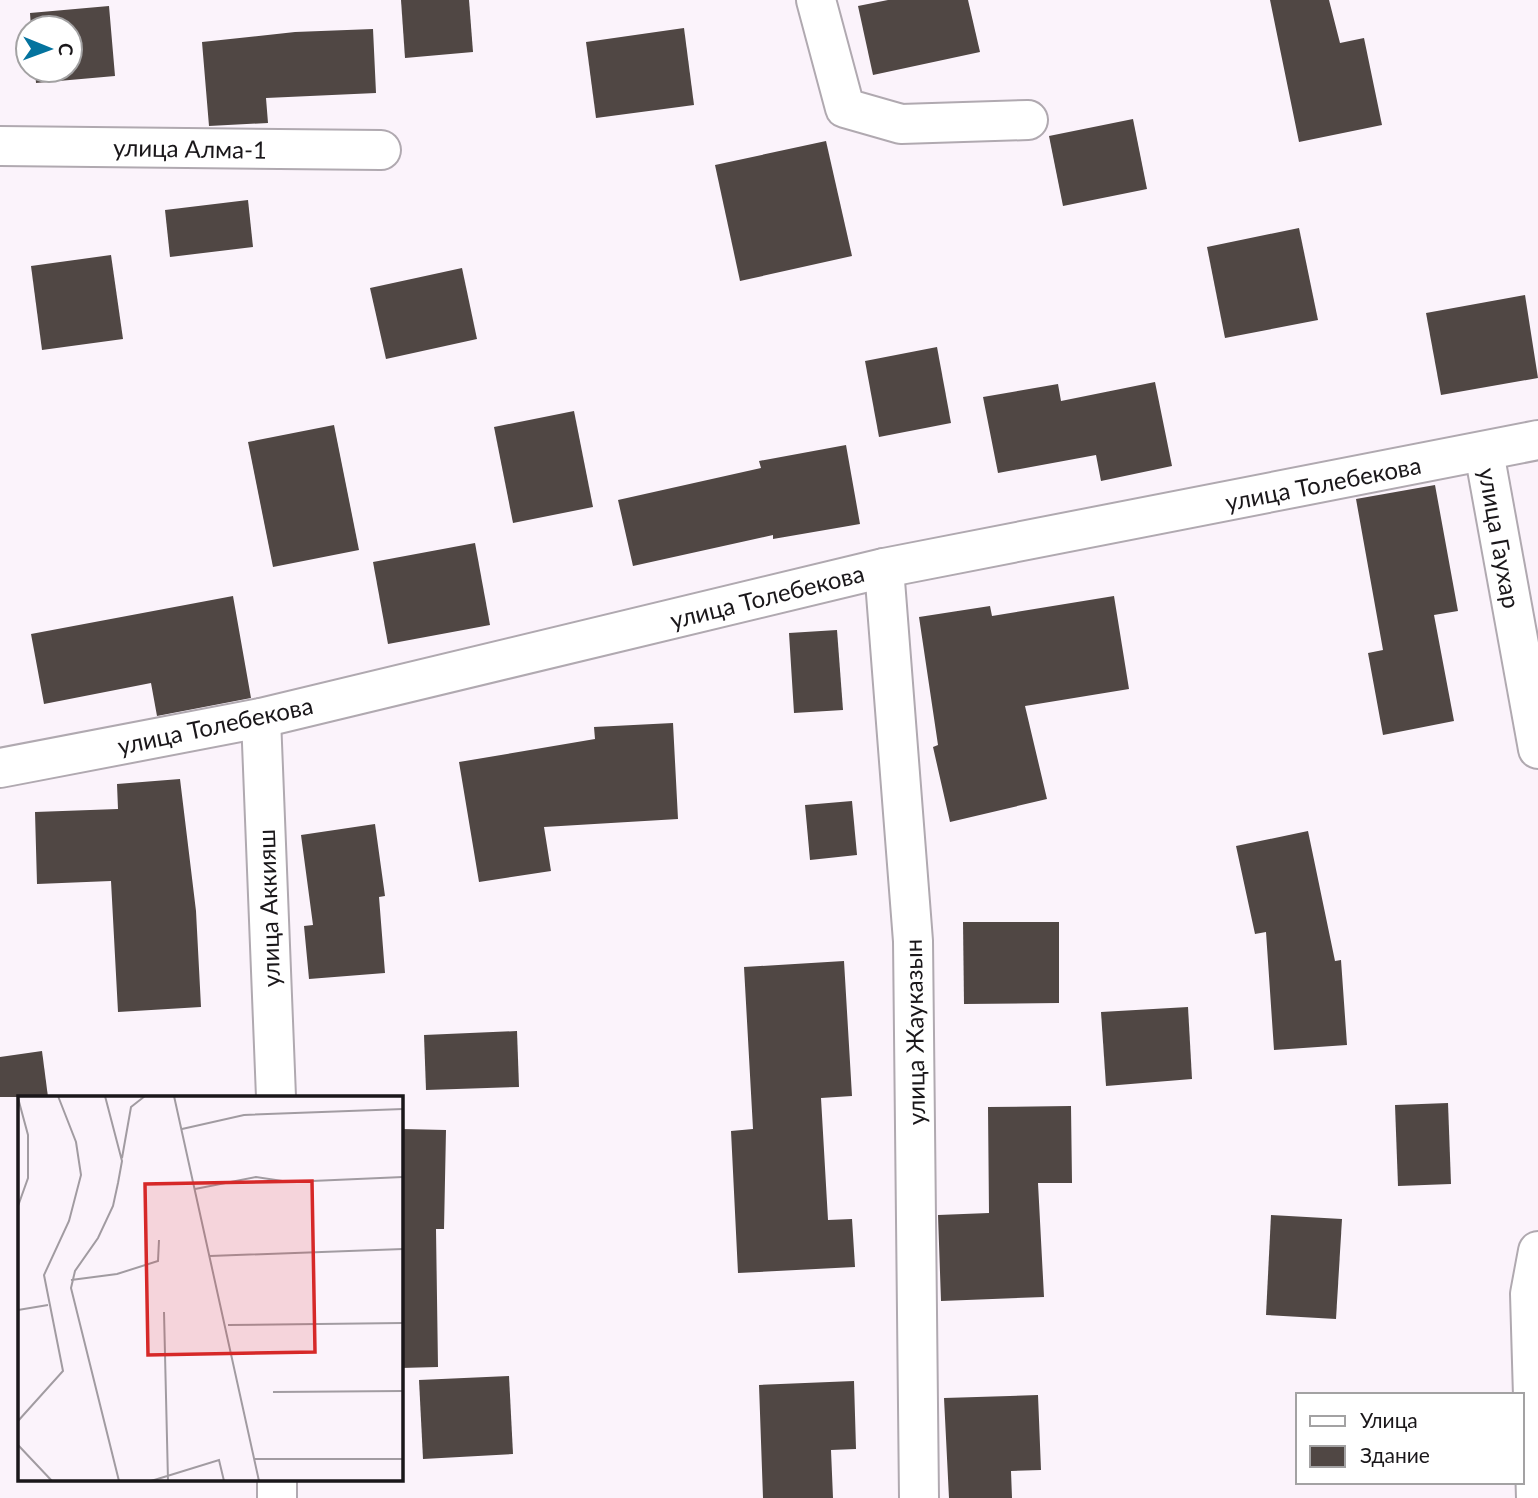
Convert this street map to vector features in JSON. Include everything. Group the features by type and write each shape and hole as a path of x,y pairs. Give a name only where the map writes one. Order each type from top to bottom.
{"street":[{"path":"816,0 845,108 901,124 1028,120"},
{"name":"улица Алма-1","path":"0,146 381,150"},
{"name":"улица Толебекова","path":"0,768 261,718 884,568 1538,440"},
{"name":"улица Гаухар","path":"1484,452 1538,749"},
{"name":"улица Жауказын","path":"884,568 913,941 919,1498"},
{"name":"улица Аккияш","path":"261,718 276,1096"},
{"path":"1535,1498 1530,1294 1538,1251"},
{"path":"277,1498 278,1480"}],"building":[{"path":"401,0 469,0 473,52 405,58"},
{"path":"888,0 968,0 980,52 873,75 858,6"},
{"path":"1270,0 1329,0 1340,43 1364,38 1382,125 1299,142"},
{"path":"109,6 115,76 84,79 84,14 30,13"},
{"path":"684,28 694,105 596,118 586,42"},
{"path":"373,29 376,93 266,98 268,123 209,126 202,42 295,32"},
{"path":"1133,119 1147,189 1063,206 1049,136"},
{"path":"826,141 852,256 740,281 715,165"},
{"path":"248,200 253,247 170,257 165,210"},
{"path":"1299,228 1318,320 1225,338 1207,247"},
{"path":"111,255 123,339 42,350 31,266"},
{"path":"462,268 477,339 386,359 370,288"},
{"path":"1525,295 1538,378 1441,395 1426,313"},
{"path":"937,347 951,423 879,437 865,361"},
{"path":"1155,382 1172,466 1101,481 1096,455 998,473 983,397 1058,384 1061,401"},
{"path":"574,411 593,507 513,523 494,427"},
{"path":"334,425 359,550 273,567 248,442"},
{"path":"846,445 860,524 773,539 773,535 633,566 618,500 761,468 759,461"},
{"path":"1435,485 1458,611 1434,615 1454,721 1383,735 1368,653 1383,650 1356,499"},
{"path":"475,543 490,625 388,644 373,562"},
{"path":"233,596 251,698 157,716 151,683 44,704 31,634"},
{"path":"1114,596 1129,689 1025,706 1047,799 950,822 933,747 938,745 919,617 990,606 992,616"},
{"path":"837,630 843,710 794,713 789,633"},
{"path":"673,723 678,819 544,827 551,871 479,882 459,762 595,739 594,727"},
{"path":"180,779 196,911 201,1007 118,1012 111,881 37,884 35,812 118,809 117,784"},
{"path":"852,801 857,855 810,860 805,805"},
{"path":"375,824 385,896 379,897 385,973 309,979 304,926 313,925 301,835"},
{"path":"1308,831 1335,961 1341,960 1347,1045 1274,1050 1266,932 1255,934 1236,846"},
{"path":"963,922 1059,922 1059,1003 964,1004"},
{"path":"844,961 852,1096 821,1098 828,1220 852,1219 855,1267 738,1273 731,1131 753,1129 744,967"},
{"path":"1188,1007 1192,1079 1106,1086 1101,1012"},
{"path":"517,1031 519,1087 426,1090 424,1035"},
{"path":"42,1051 48,1096 0,1097 0,1057"},
{"path":"1448,1103 1451,1184 1398,1186 1395,1105"},
{"path":"1071,1106 1072,1183 1038,1183 1044,1297 941,1301 938,1215 989,1213 988,1107"},
{"path":"402,1129 446,1130 444,1229 436,1229 438,1367 402,1368"},
{"path":"1271,1215 1342,1219 1336,1319 1266,1315"},
{"path":"509,1376 513,1454 423,1459 419,1380"},
{"path":"854,1381 856,1449 831,1450 833,1498 763,1498 759,1385"},
{"path":"1038,1395 1041,1470 1011,1471 1012,1498 949,1498 944,1398"}]}
